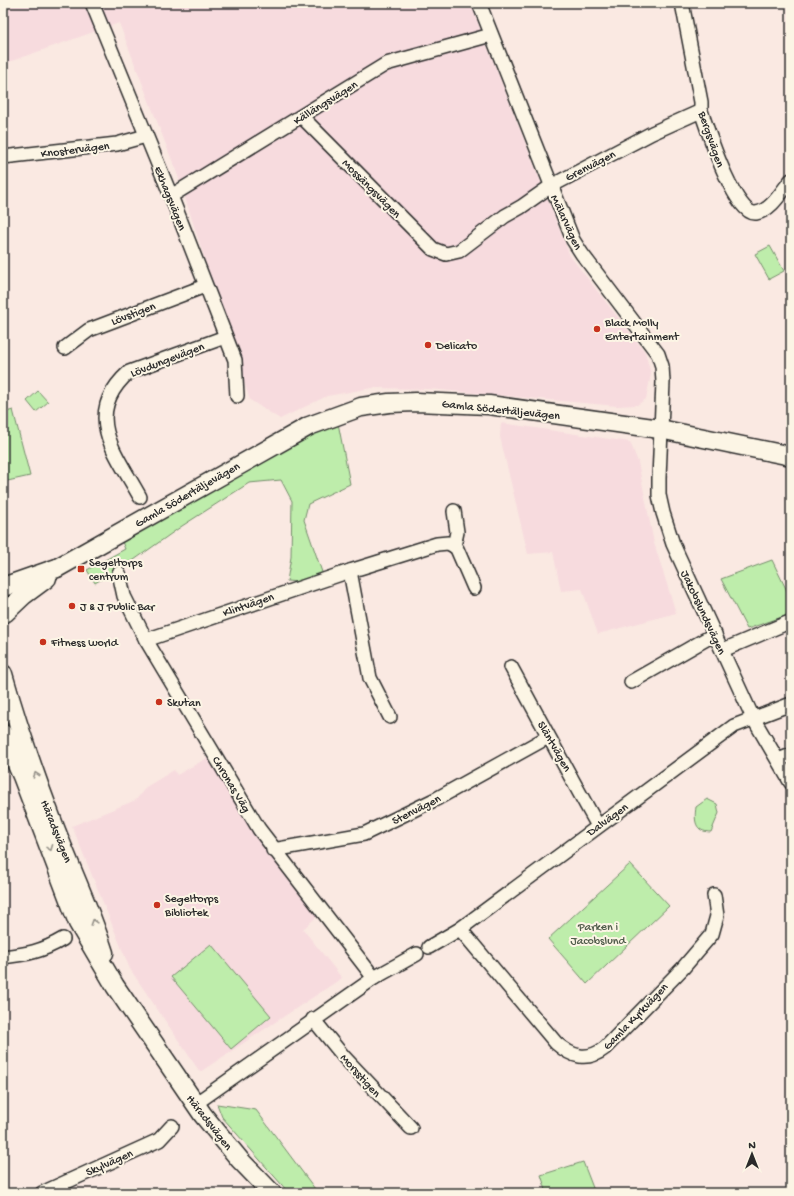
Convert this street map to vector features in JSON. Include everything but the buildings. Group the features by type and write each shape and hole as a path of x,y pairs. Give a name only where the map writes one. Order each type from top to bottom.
{"street":[{"name":"Ekhagsvägen","path":"92,3 171,196 235,360 237,396"},
{"name":"Mälarvägen","path":"479,3 573,240 658,354 662,366 663,382 660,429"},
{"name":"Bergsvägen","path":"682,3 701,102 700,111 720,163 743,208 749,212 756,213 769,207 791,180"},
{"name":"Källängsvägen","path":"171,196 302,117 386,64 491,35"},
{"name":"Grenvägen","path":"446,254 459,251 505,216 521,207 551,186 700,111"},
{"name":"Mossängsvägen","path":"302,117 433,249 446,254"},
{"name":"Knostervägen","path":"3,157 117,144 146,136"},
{"name":"Lövstigen","path":"65,348 89,330 205,286"},
{"name":"Lövdungevägen","path":"140,497 106,434 105,413 111,393 118,382 129,372 225,337"},
{"name":"Gamla Södertäljevägen","path":"3,586 57,568 308,426 361,407 389,403 416,402 489,405 660,429 791,456"},
{"name":"Jakobslundsvägen","path":"660,429 659,495 672,544 723,650 753,718 791,783"},
{"path":"454,511 457,532 454,546 457,549 474,588"},
{"name":"Klintvägen","path":"146,640 350,570 437,544 448,543 454,546"},
{"name":"Gamla Södertäljevägen","path":"4,611 43,582 57,568"},
{"path":"350,570 370,678 390,717"},
{"name":"Chronas Väg","path":"119,573 124,596 146,640 242,803 273,850 374,978"},
{"path":"723,650 787,623"},
{"path":"631,682 715,634"},
{"name":"Släntvägen","path":"511,667 598,826"},
{"name":"Häradsvägen","path":"3,674 12,707 49,813 92,915 115,986"},
{"name":"Dalvägen","path":"429,947 460,929 734,726 791,704"},
{"name":"Häradsvägen","path":"3,734 22,776 78,923 115,986 195,1104 240,1160 272,1193"},
{"name":"Stenvägen","path":"273,850 364,834 438,798 548,737"},
{"path":"778,760 791,755"},
{"name":"Gamla Kyrkvägen","path":"460,929 556,1043 568,1053 577,1056 593,1056 605,1048 683,968 712,934 717,916 714,895"},
{"path":"3,957 41,951 63,939"},
{"path":"195,1104 313,1019 374,978 417,954"},
{"name":"Morsstigen","path":"313,1019 344,1057 411,1128"},
{"name":"Skylvägen","path":"42,1193 159,1140 172,1126"}],"shaded area":[{"path":"3,3 470,3 570,256 645,352 651,374 646,399 637,405 617,406 429,389 372,388 327,396 280,419 250,400 178,176 119,23 3,64"},
{"path":"501,423 630,442 638,462 654,543 676,613 598,634 582,589 561,591 553,552 528,554 500,437"},
{"path":"209,757 254,831 320,914 303,929 342,978 200,1072 130,969 72,826 136,800 146,787 174,770 177,775"}],"green space":[{"path":"770,246 784,271 769,279 755,254"},
{"path":"38,391 48,402 36,412 27,401"},
{"path":"13,410 30,476 3,482 3,413"},
{"path":"338,423 350,484 308,504 304,520 323,575 299,582 287,581 291,557 292,501 281,480 249,483 182,526 134,560 95,583 87,570 125,549 120,537 247,465"},
{"path":"772,560 791,599 791,614 747,629 721,579"},
{"path":"707,799 717,804 719,813 711,832 706,832 699,828 695,817 696,807"},
{"name":"Parken i Jacobslund","path":"630,864 669,906 587,984 548,939"},
{"path":"211,944 271,1016 231,1049 171,977"},
{"path":"217,1104 256,1110 318,1193 289,1193 222,1117"},
{"path":"583,1162 595,1193 547,1193 541,1175"}],"place":[{"name":"Black Molly Entertainment","path":"597,329"},
{"name":"Delicato","path":"428,345"},
{"name":"Segeltorps centrum","path":"81,569"},
{"name":"J & J Public Bar","path":"72,606"},
{"name":"Fitness world","path":"43,642"},
{"name":"Skutan","path":"159,702"},
{"name":"Segeltorps Bibliotek","path":"157,905"}]}
